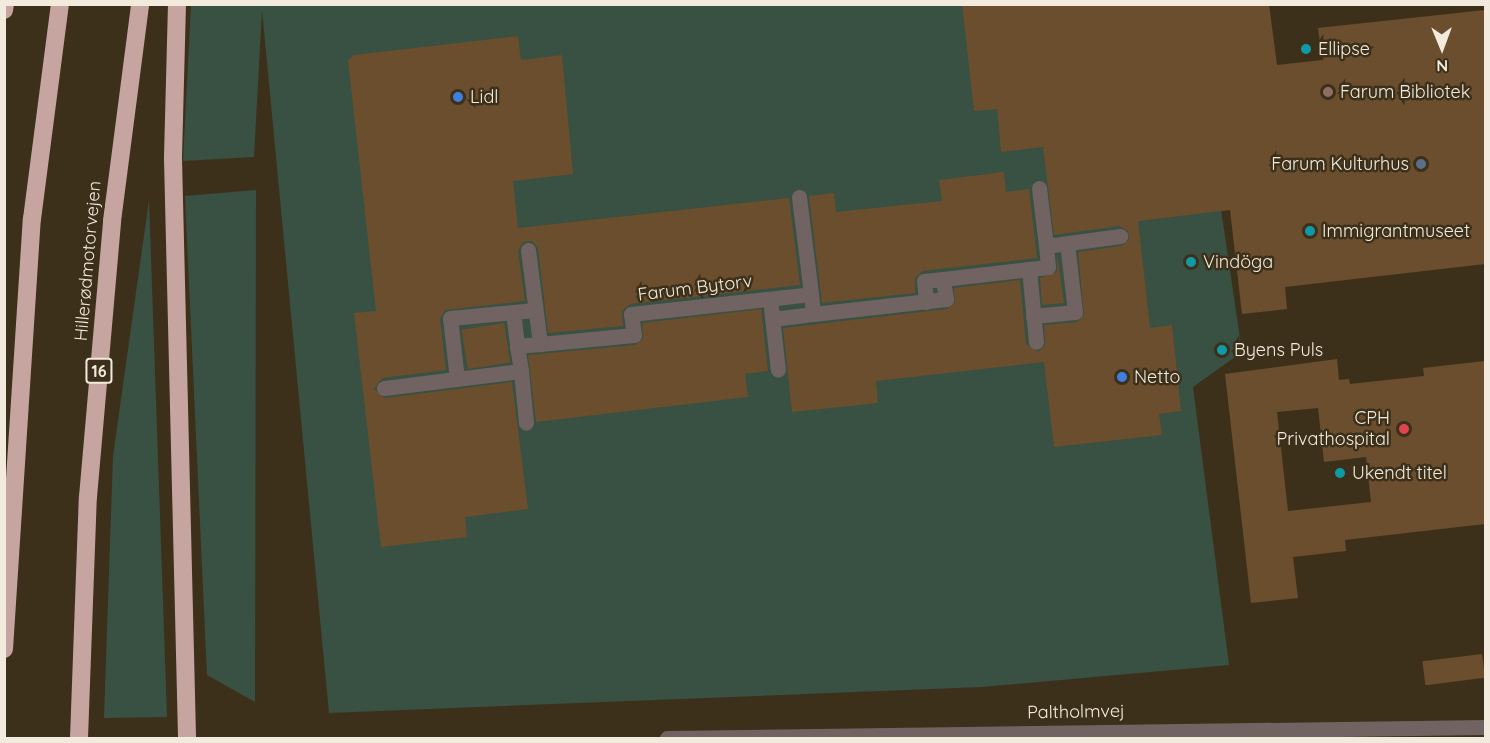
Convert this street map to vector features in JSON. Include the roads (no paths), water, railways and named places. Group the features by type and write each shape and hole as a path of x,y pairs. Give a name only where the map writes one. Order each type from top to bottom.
{"highway":[{"path":"4,10 5,4"},
{"path":"4,649 32,219 60,4"},
{"name":"Hillerødmotorvejen","path":"79,738 89,486 112,221 140,4"},
{"path":"177,4 173,195 187,738"}],"street":[{"path":"1040,188 1048,267"},
{"path":"799,197 813,314"},
{"path":"1046,246 1120,236"},
{"path":"1034,316 1075,312 1067,243"},
{"path":"528,249 540,344"},
{"path":"772,319 945,299 943,279 1070,265"},
{"path":"1029,269 1036,342"},
{"name":"Farum Bytorv","path":"517,346 634,335 631,314 811,294"},
{"name":"Farum Bytorv","path":"770,299 778,370"},
{"path":"457,379 450,318 535,310"},
{"path":"513,312 526,423"},
{"path":"384,388 520,371"},
{"name":"Paltholmvej","path":"667,738 1485,728"}],"place":[{"name":"Ellipse","path":"1306,49"},
{"name":"Farum Bibliotek","path":"1328,92"},
{"name":"Lidl","path":"458,97"},
{"name":"Farum Kulturhus","path":"1421,164"},
{"name":"Immigrantmuseet","path":"1310,231"},
{"name":"Vindöga","path":"1191,262"},
{"name":"Byens Puls","path":"1222,350"},
{"name":"Netto","path":"1122,377"},
{"name":"CPH Privathospital","path":"1404,429"},
{"name":"Ukendt titel","path":"1340,473"}]}
